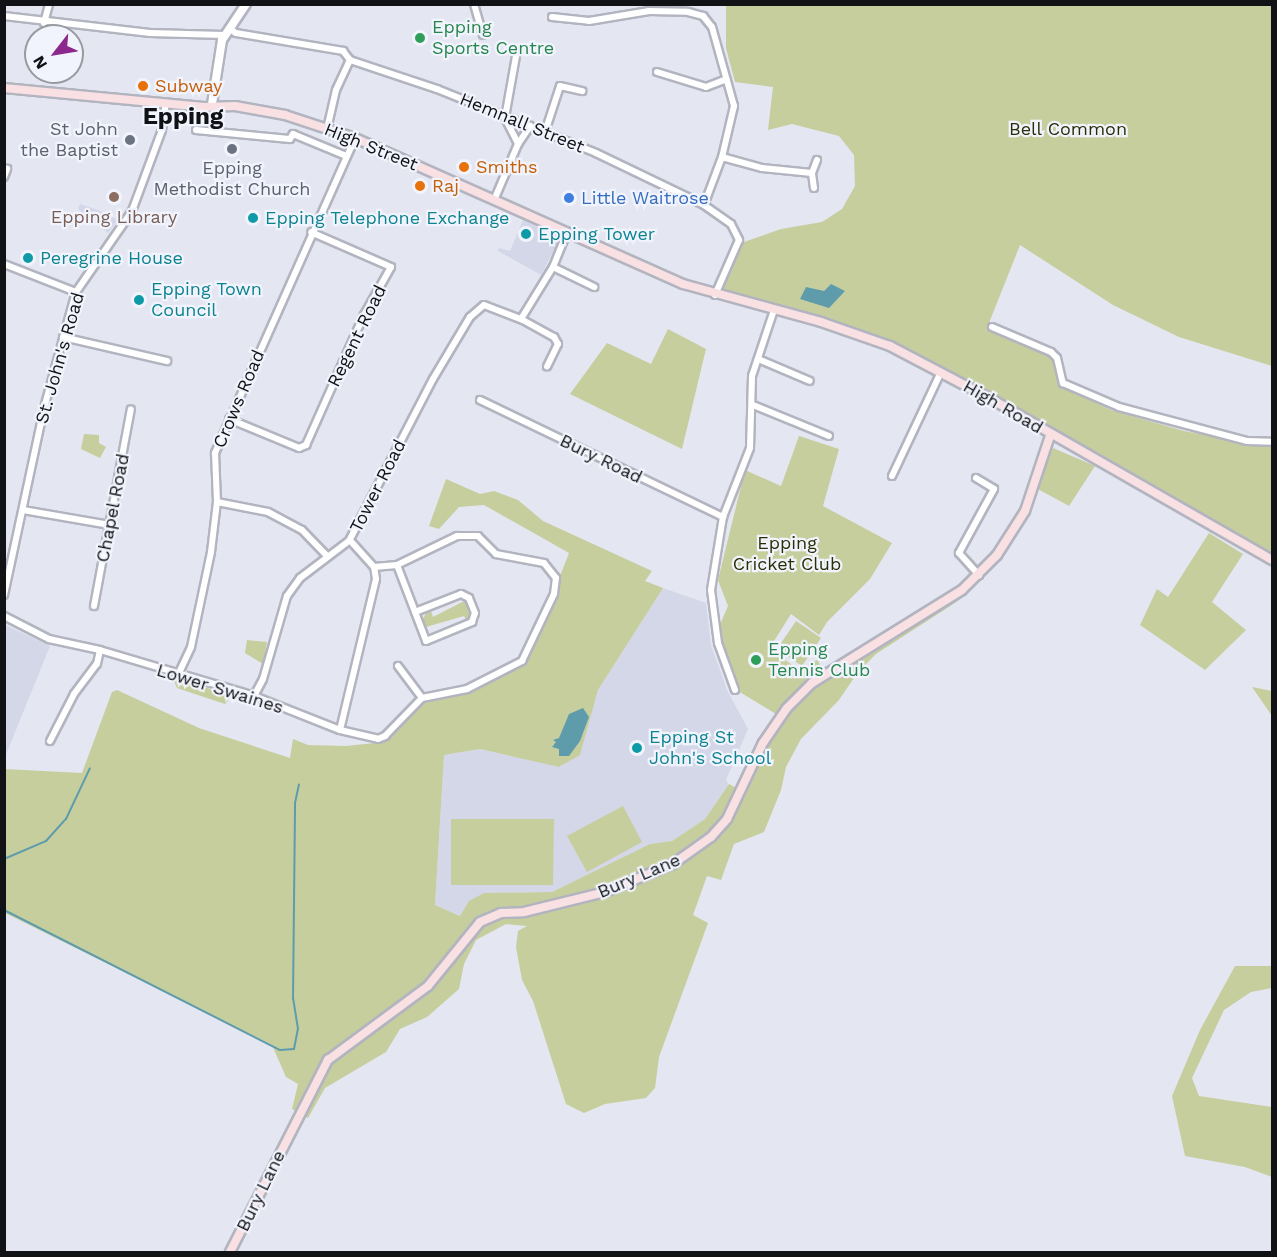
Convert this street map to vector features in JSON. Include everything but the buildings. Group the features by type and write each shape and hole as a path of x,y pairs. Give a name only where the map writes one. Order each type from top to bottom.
{"main road":[{"name":"High Street","path":"4,88 204,107 212,104 285,115 355,138 716,295"},
{"name":"High Road","path":"716,295 873,339 941,372 1272,560"},
{"name":"Bury Lane","path":"230,1252 322,1067 362,1031 428,986 469,931 501,913 524,912 605,892 693,852 727,819 763,743 787,708 812,683 951,597 979,575 1008,543 1021,520 1050,435"}],"street":[{"path":"44,23 49,4"},
{"path":"212,104 227,32 246,4"},
{"path":"474,4 483,35"},
{"path":"552,17 589,21 649,11 689,8 703,16 712,27 734,106 722,157 704,205"},
{"name":"Hemnall Street","path":"4,16 44,23 150,33 227,32 343,51 350,60 437,89 545,132 704,205 731,224 739,240 716,295"},
{"path":"516,57 505,118 518,144"},
{"path":"327,129 336,90 350,60"},
{"path":"657,72 706,87 727,79"},
{"path":"545,132 560,86 582,91"},
{"name":"St. John's Road","path":"4,595 63,337 76,292 132,211 162,130 166,103"},
{"path":"495,198 518,144 530,126"},
{"path":"196,130 290,139 293,134 346,156"},
{"name":"Crows Road","path":"178,675 191,647 211,552 217,502 215,453 311,232 355,138"},
{"path":"722,157 762,168 812,173"},
{"path":"814,188 812,173 817,160"},
{"path":"4,177 7,169"},
{"name":"Regent Road","path":"230,419 299,448 306,445 364,315 391,267 311,232"},
{"path":"521,319 553,267 567,232"},
{"path":"4,264 76,292"},
{"path":"553,267 594,287"},
{"name":"Tower Road","path":"254,696 263,680 284,602 300,578 350,540 434,379 476,309 493,306 554,337 558,344 547,367"},
{"path":"735,690 713,619 711,590 723,517 750,448 753,405 752,376 774,310"},
{"path":"992,327 1051,352 1057,358 1063,383 1119,406 1247,441 1272,442"},
{"path":"63,337 168,362"},
{"path":"758,359 810,381"},
{"path":"892,476 941,372"},
{"name":"Bury Road","path":"480,400 723,517"},
{"path":"753,405 829,436"},
{"name":"Chapel Road","path":"94,606 131,409"},
{"path":"976,478 994,489 959,553 979,575"},
{"path":"217,502 268,512 302,530 328,557"},
{"path":"23,510 110,525"},
{"path":"374,567 397,565 457,536 478,536 496,554 544,563 556,578 554,594 522,661 467,689 422,698 398,666"},
{"path":"340,730 376,579 374,567 350,540"},
{"path":"397,565 426,641 472,622 476,613 469,598 461,594 415,612"},
{"name":"Lower Swaines","path":"4,616 49,639 99,650 254,696 340,730 378,739 385,736 422,698"},
{"path":"50,741 74,694 97,664 99,650"}],"shaded area":[{"path":"80,204 118,220 108,233 78,209"},
{"path":"523,220 556,235 557,244 541,275 498,251 499,248 510,251"},
{"path":"663,588 706,603 711,645 727,690 748,729 726,780 729,784 705,819 672,841 650,844 552,892 484,893 461,916 435,905 444,755 480,749 560,767 580,754 598,690"},
{"path":"5,625 50,646 5,757"}],"green space":[{"name":"Bell Common","path":"726,5 1272,5 1272,366 1179,337 1113,305 1020,245 987,328 1051,355 1059,385 1111,410 1184,431 1272,447 1272,557 890,342 720,292 744,242 781,229 822,222 842,209 855,186 854,155 839,136 792,124 768,130 773,87 735,82 726,48"},
{"path":"668,329 706,349 682,449 570,394 607,343 651,364"},
{"path":"84,434 99,435 99,443 106,447 100,458 81,449"},
{"name":"Epping Cricket Club","path":"799,436 839,449 823,506 892,543 870,579 827,622 819,635 791,614 769,649 801,671 817,660 825,671 961,599 876,654 858,672 839,700 801,739 786,767 781,790 764,832 734,844 721,880 707,876 693,915 708,923 659,1057 655,1088 646,1098 605,1104 584,1113 566,1104 533,1001 522,980 516,947 518,931 527,926 506,924 476,940 464,964 459,989 427,1017 400,1029 386,1052 325,1088 308,1118 292,1109 298,1084 286,1077 272,1045 5,913 4,769 82,773 112,692 117,690 199,728 290,758 293,739 308,745 346,746 384,742 423,699 470,692 526,663 569,553 484,505 459,507 439,529 429,526 446,479 480,494 494,491 518,500 543,521 652,571 645,581 663,588 598,690 580,755 559,767 480,749 444,755 435,905 460,916 469,901 484,893 552,892 650,844 672,841 705,819 729,784 744,792 768,742 784,718 781,710 776,714 738,691 719,627 728,606 718,580 745,470 781,486"},
{"path":"1053,448 1095,466 1069,506 1036,488"},
{"path":"1209,533 1243,554 1212,602 1246,630 1205,670 1140,625 1157,589 1168,597"},
{"path":"468,599 474,613 471,621 467,622 464,616 426,627 423,619 426,613 431,611 433,617"},
{"path":"796,621 821,638 802,666 777,649"},
{"path":"247,640 267,642 263,664 245,653"},
{"path":"172,676 232,696 225,704 177,688"},
{"path":"1252,687 1272,691 1272,716"},
{"path":"623,806 642,842 587,872 567,836"},
{"path":"451,819 554,819 553,885 451,885"},
{"path":"1235,966 1272,966 1272,988 1251,992 1224,1010 1192,1078 1199,1096 1272,1107 1272,1177 1245,1167 1185,1156 1172,1096 1200,1030"}],"water":[{"path":"831,284 845,291 829,308 800,299 806,287 824,291"},
{"path":"583,708 589,717 580,741 569,756 559,756 559,749 552,747 556,742 553,740 559,738 569,714"}],"waterway":[{"path":"4,859 46,841 66,819 90,768"},
{"path":"4,910 280,1050 294,1049 298,1029 293,999 295,803 299,784"}],"place":[{"name":"Epping Sports Centre","path":"420,38"},
{"name":"Subway","path":"143,86"},
{"name":"St John the Baptist","path":"130,140"},
{"name":"Epping Methodist Church","path":"232,149"},
{"name":"Smiths","path":"464,167"},
{"name":"Raj","path":"420,186"},
{"name":"Epping Library","path":"114,197"},
{"name":"Little Waitrose","path":"569,198"},
{"name":"Epping Telephone Exchange","path":"253,218"},
{"name":"Epping Tower","path":"526,234"},
{"name":"Peregrine House","path":"28,258"},
{"name":"Epping Town Council","path":"139,300"},
{"name":"Epping Tennis Club","path":"756,660"},
{"name":"Epping St John's School","path":"637,748"}],"district":[{"name":"Epping","path":"183,117"}]}
